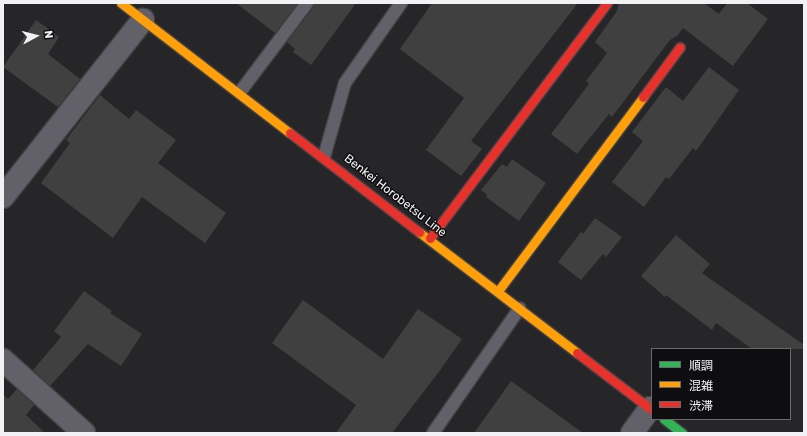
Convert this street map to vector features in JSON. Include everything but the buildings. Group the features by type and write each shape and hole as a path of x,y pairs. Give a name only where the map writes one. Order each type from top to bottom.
{"main road":[{"path":"430,238 607,3"},
{"name":"Benkei Horobetsu Line","path":"131,8 651,409"},
{"path":"498,291 680,47"},
{"name":"Benkei Horobetsu Line","path":"665,420 682,433"}],"street":[{"path":"3,198 131,8"},
{"path":"3,360 84,433"},
{"path":"632,433 651,416"}],"lane":[{"path":"240,92 307,3"},
{"path":"324,158 345,83 401,3"},
{"path":"433,433 520,308"}],"traffic: fast":[{"path":"665,420 682,433"}],"traffic: slow":[{"path":"121,3 290,133"},
{"path":"498,291 643,97"},
{"path":"419,232 577,353"}],"traffic: jam":[{"path":"430,238 607,3"},
{"path":"643,97 680,47"},
{"path":"290,133 419,232"},
{"path":"577,353 651,409"}]}
